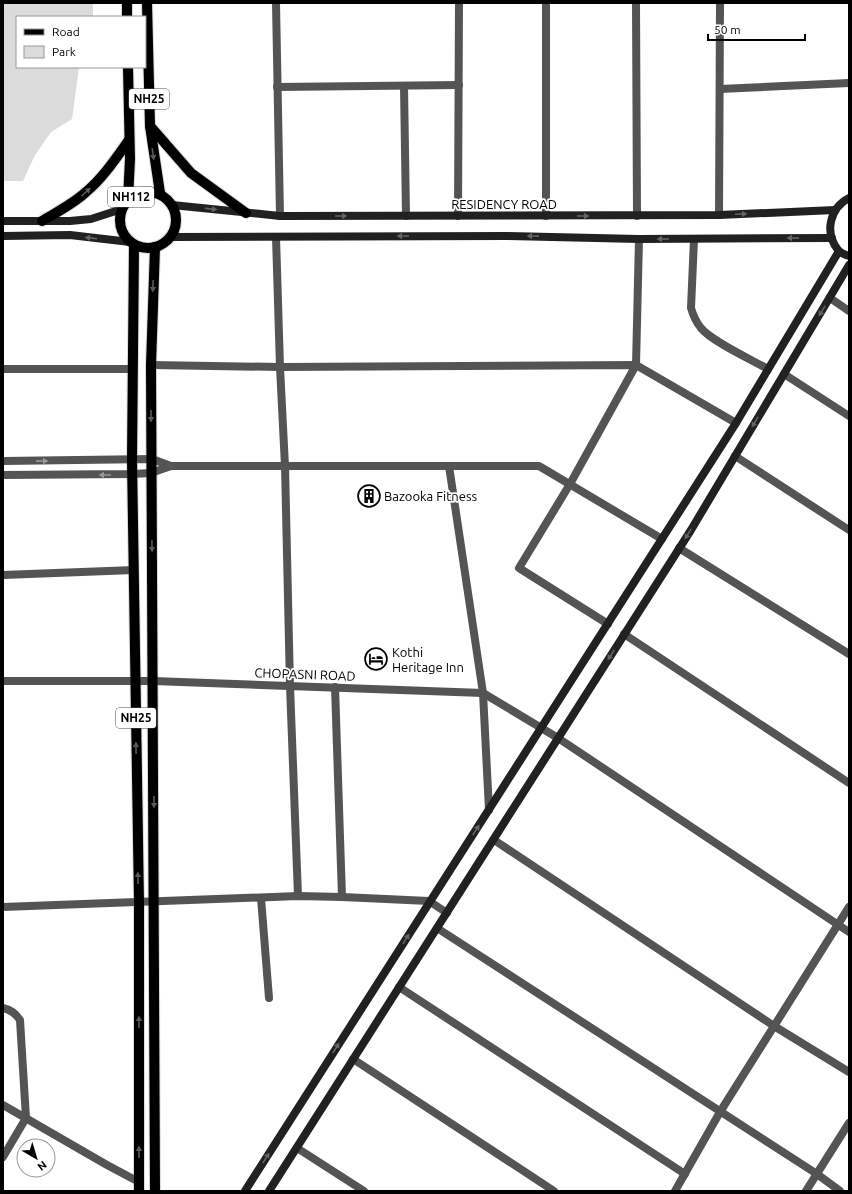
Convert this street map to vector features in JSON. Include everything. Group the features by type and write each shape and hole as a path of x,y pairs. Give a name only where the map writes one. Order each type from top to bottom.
{"main road":[{"path":"126,3 127,16"},
{"name":"NH25","path":"147,3 150,126 160,193"},
{"name":"NH25","path":"128,68 128,199"},
{"path":"150,126 191,173 246,213"},
{"path":"42,221 87,192 102,177 129,140"},
{"name":"NH112","path":"132,243 121,230 120,223 122,209 128,199 135,194 143,192 152,191 160,193 172,204 176,212 177,221 175,230 171,237"},
{"path":"849,198 843,201 835,210 831,218 830,228 832,238 839,251 849,256"},
{"name":"RESIDENCY ROAD","path":"172,204 280,216 637,216 719,215 835,210"},
{"path":"3,221 70,221 91,219 122,209"},
{"path":"3,236 70,235 132,243 142,248 155,247 165,243 171,237 508,236 639,239 832,238"},
{"name":"NH25","path":"132,243 132,474 139,902 139,1186"},
{"name":"NH25","path":"155,247 151,364 151,473 156,1191"},
{"path":"245,1191 736,423 839,251"},
{"path":"269,1191 679,548 849,265"}],"street":[{"path":"276,3 280,216"},
{"path":"458,216 459,3"},
{"path":"546,3 546,216"},
{"path":"636,3 637,216"},
{"path":"719,215 720,3"},
{"path":"720,89 849,83"},
{"path":"277,87 459,85"},
{"path":"404,86 406,216"},
{"path":"276,237 285,466 290,686 298,896"},
{"path":"608,624 519,568 570,484 636,365 639,239"},
{"path":"694,239 691,308 695,319 701,329 710,336 768,369"},
{"path":"830,298 849,311"},
{"path":"151,364 280,367 636,365 736,423"},
{"path":"3,369 133,368"},
{"path":"784,374 849,416"},
{"path":"735,456 849,530"},
{"path":"3,461 152,459 171,466"},
{"path":"3,476 151,473 171,466 539,466 662,539"},
{"path":"449,466 483,693 489,810"},
{"path":"679,548 849,654"},
{"path":"3,575 134,570"},
{"path":"624,634 849,783"},
{"name":"CHOPASNI ROAD","path":"3,680 153,681 483,693 558,738 849,932"},
{"path":"335,687 342,897"},
{"path":"494,840 774,1026 849,1072"},
{"path":"3,908 298,896 429,901 447,913"},
{"path":"261,898 269,998"},
{"path":"675,1191 720,1112 849,907"},
{"path":"437,928 817,1174 840,1191"},
{"path":"399,987 685,1174"},
{"path":"3,1008 9,1009 16,1014 20,1020 26,1118 3,1157"},
{"path":"353,1060 554,1191"},
{"path":"3,1104 107,1165 139,1186"},
{"path":"806,1191 849,1123"},
{"path":"297,1148 364,1191"}],"green space":[{"path":"3,3 93,3 93,16 16,16 16,68 79,68 72,119 51,132 35,155 23,181 3,181"}],"place":[{"name":"Bazooka Fitness","path":"369,496"},
{"name":"Kothi Heritage Inn","path":"376,659"}]}
